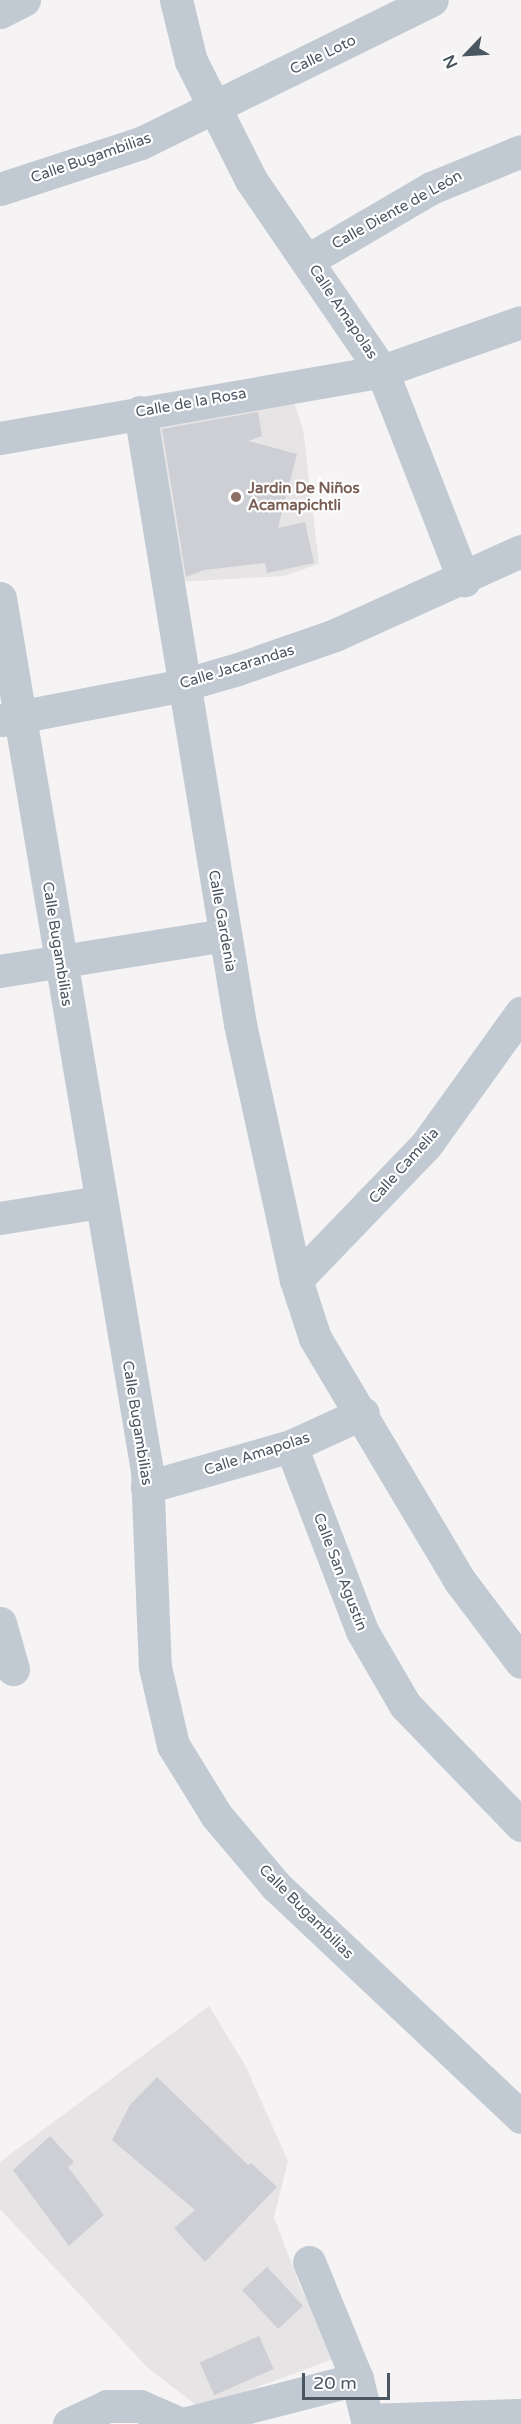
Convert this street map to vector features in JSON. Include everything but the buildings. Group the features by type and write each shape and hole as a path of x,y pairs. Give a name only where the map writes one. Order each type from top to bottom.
{"street":[{"path":"0,12 24,0"},
{"name":"Calle Amapolas","path":"176,0 191,61 212,107 251,180 382,371 464,579"},
{"name":"Calle Loto","path":"212,107 432,0"},
{"name":"Calle Bugambilias","path":"0,189 141,143 212,107"},
{"name":"Calle Diente de León","path":"308,260 431,188 521,151"},
{"name":"Calle de la Rosa","path":"0,438 382,371 521,322"},
{"name":"Calle Gardenia","path":"140,412 224,935 240,1024 296,1280 315,1338 363,1413 460,1581 521,1662"},
{"name":"Calle Jacarandas","path":"11,719 183,685 335,635 464,579 521,551"},
{"name":"Calle Bugambilias","path":"0,598 11,719 59,961 147,1487 155,1667 173,1745 216,1815 276,1886 521,2117"},
{"path":"0,971 224,935"},
{"name":"Calle Camelia","path":"296,1280 426,1146 521,1013"},
{"path":"0,1218 100,1202"},
{"name":"Calle Amapolas","path":"147,1487 291,1446 363,1413"},
{"name":"Calle San Agustín","path":"291,1446 362,1631 405,1705 521,1825"},
{"path":"0,1623 13,1669"},
{"path":"309,2262 357,2379 367,2422 521,2415"},
{"path":"69,2424 107,2406 140,2406 182,2424 215,2420 357,2379"}],"shaded area":[{"name":"Jardin De Niños Acamapichtli","path":"290,390 303,429 319,564 284,576 179,582 146,418"},
{"path":"209,2006 245,2065 288,2161 274,2217 300,2286 336,2358 200,2408 148,2368 0,2209 0,2162"}],"place":[{"name":"Jardin De Niños Acamapichtli","path":"236,497"}]}
